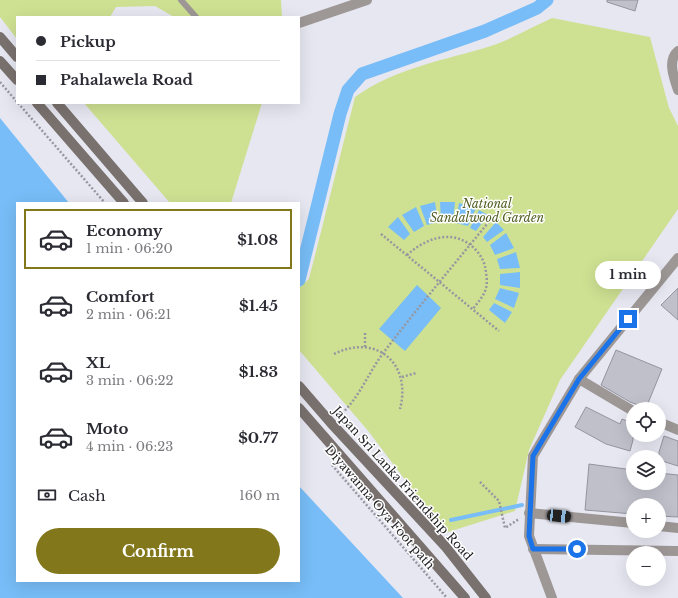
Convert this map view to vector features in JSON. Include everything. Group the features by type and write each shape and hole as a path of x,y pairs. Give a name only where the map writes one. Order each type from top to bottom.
{"main road":[{"path":"0,37 16,56"},
{"path":"0,61 16,79"},
{"path":"38,104 123,202"},
{"path":"59,104 142,202"},
{"name":"Japan Sri Lanka Friendship Road","path":"300,387 331,423 445,546 486,598"},
{"path":"300,409 465,598"}],"street":[{"path":"300,24 367,0"},
{"path":"678,51 674,54 672,61 678,90"},
{"path":"552,598 533,549 525,515 533,456 579,379 678,259"},
{"path":"579,379 626,407"},
{"path":"666,425 678,430"},
{"path":"525,515 626,522"},
{"path":"666,527 678,528"},
{"path":"533,549 678,551"}],"lane":[{"path":"181,0 195,16"}],"path":[{"path":"0,82 16,100"},
{"path":"20,104 104,202"},
{"path":"348,408 383,354 492,218"},
{"path":"381,234 499,330"},
{"path":"407,255 417,246 429,239 444,236 458,238 470,245 479,254 484,262 487,286 473,309"},
{"path":"365,333 365,347"},
{"path":"334,354 344,350 365,347 374,348 383,354 396,365 402,377 402,400 400,409"},
{"path":"402,377 416,372"},
{"name":"Diyawanna Oya Foot path","path":"330,462 447,598"},
{"path":"480,482 500,501 505,528 525,515"}],"green space":[{"path":"0,0 281,0 282,16 172,16 155,6 116,7 111,16 16,16 16,38 0,17"},
{"name":"National Sandalwood Garden","path":"552,18 650,37 669,108 678,126 678,209 560,380 529,450 515,511 445,533 369,432 300,351 300,287 309,279 355,97 387,78 421,66 491,46"},
{"path":"85,104 262,104 231,202 169,202"}],"water":[{"path":"0,118 68,202 16,202 16,582 300,582 300,487 403,598 0,598"},
{"path":"435,202 438,222 427,225 420,206"},
{"path":"440,202 455,202 453,222 441,222"},
{"path":"459,203 476,208 468,226 456,223"},
{"path":"416,207 424,226 414,232 402,215"},
{"path":"479,210 488,215 476,231 470,228"},
{"path":"398,217 410,234 404,240 388,227"},
{"path":"496,222 504,230 487,242 483,237"},
{"path":"506,233 514,248 495,255 490,245"},
{"path":"516,252 520,268 500,269 497,259"},
{"path":"520,272 520,288 500,285 500,274"},
{"path":"417,285 441,308 405,351 379,329"},
{"path":"500,288 519,293 514,308 495,299"},
{"path":"494,303 512,312 505,323 489,310"}],"building":[{"path":"607,0 638,0 635,11 607,2"},
{"path":"678,288 678,320 661,305"},
{"path":"616,350 662,369 648,402 630,402 601,385"},
{"path":"586,407 620,424 622,419 626,420 626,442 632,442 630,450 606,444 575,427"},
{"path":"666,437 678,441 678,466 666,462 666,450 660,450 662,442 666,442"},
{"path":"589,464 626,469 626,490 666,490 666,474 678,475 678,517 666,516 666,498 626,498 626,513 585,510"}],"waterway":[{"path":"300,276 340,114 348,90 362,74 485,31 537,8 547,0"},
{"path":"451,520 522,505"}],"route":[{"path":"577,549 533,549 529,536 533,456 579,379 628,319"}]}
